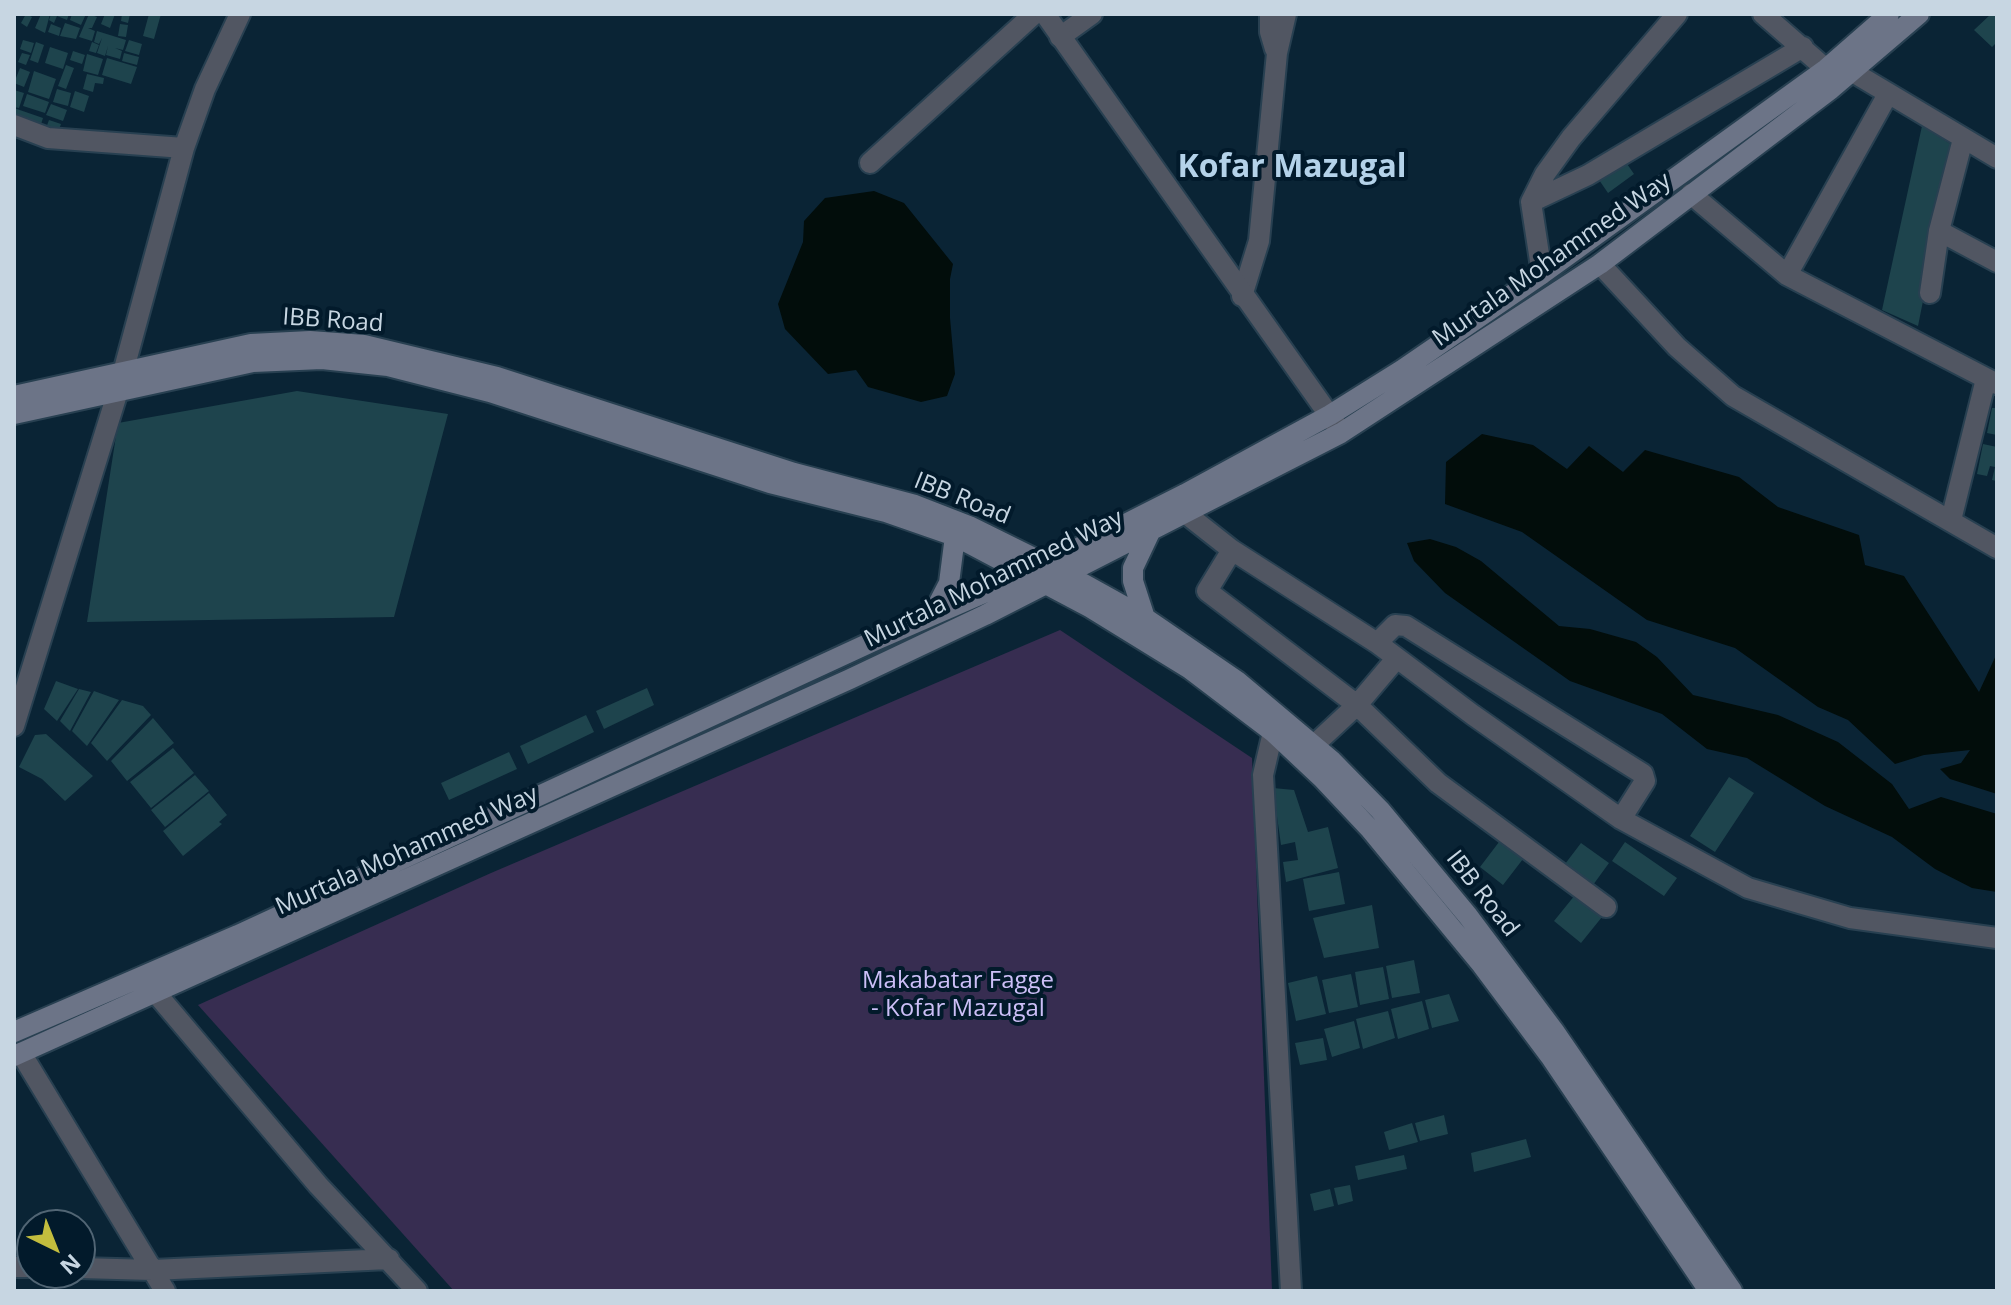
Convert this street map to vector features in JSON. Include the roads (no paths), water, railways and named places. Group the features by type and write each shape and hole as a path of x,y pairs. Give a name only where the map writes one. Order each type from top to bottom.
{"main road":[{"name":"Murtala Mohammed Way","path":"1051,574 1185,494 1330,415 1542,274 1826,69 1889,14"},
{"name":"Murtala Mohammed Way","path":"17,1054 822,692 1051,574 1151,530 1341,433 1600,264 1851,71 1919,14"},
{"name":"IBB Road","path":"14,396 121,370 281,342 338,343 390,350 497,377 794,473 915,505 969,526 1051,574 1145,618 1237,681 1314,745 1380,810 1468,916 1554,1031 1732,1291"},
{"name":"IBB Road","path":"14,414 253,362 322,359 388,366 490,392 770,483 886,512 955,536 1025,575 1051,574 1091,608 1190,669 1273,732 1370,829 1482,965 1550,1056 1709,1291"},
{"path":"1145,618 1133,581 1133,568 1151,530"},
{"path":"933,614 949,583 955,536"},
{"name":"Murtala Mohammed Way","path":"14,1032 238,935 430,844 1025,575"},
{"path":"430,844 440,866"}],"street":[{"path":"870,163 1034,14"},
{"path":"1045,14 1341,433"},
{"path":"1060,37 1092,14"},
{"path":"1270,14 1270,32 1277,53"},
{"path":"1242,296 1259,241 1277,53 1286,14"},
{"path":"1542,274 1531,202 1571,138 1677,14"},
{"path":"1763,14 1826,69"},
{"path":"14,726 118,391 121,370 184,148 235,15"},
{"path":"1531,202 1588,175 1803,47"},
{"path":"1851,71 1997,158"},
{"path":"1787,275 1888,94"},
{"path":"14,125 48,138 184,148"},
{"path":"1930,293 1939,231 1963,139"},
{"path":"1691,194 1787,275 1992,382 1951,520"},
{"path":"1939,231 1997,262"},
{"path":"1600,264 1677,347 1733,396 1997,548"},
{"path":"1185,513 1232,550 1377,643 1621,819 1748,888 1850,918 1997,938"},
{"path":"1232,550 1207,591 1357,705 1438,783 1606,907"},
{"path":"1377,643 1395,625 1406,626 1643,774 1645,781 1621,819"},
{"path":"1314,745 1357,705 1396,659"},
{"path":"1273,732 1263,775 1291,1291"},
{"path":"155,992 318,1185 417,1291"},
{"path":"17,1054 165,1291"},
{"path":"96,1268 153,1270 389,1259"}],"district":[{"name":"Kofar Mazugal","path":"1292,168"}],"park label":[{"name":"Makabatar Fagge - Kofar Mazugal","path":"958,995"}]}
